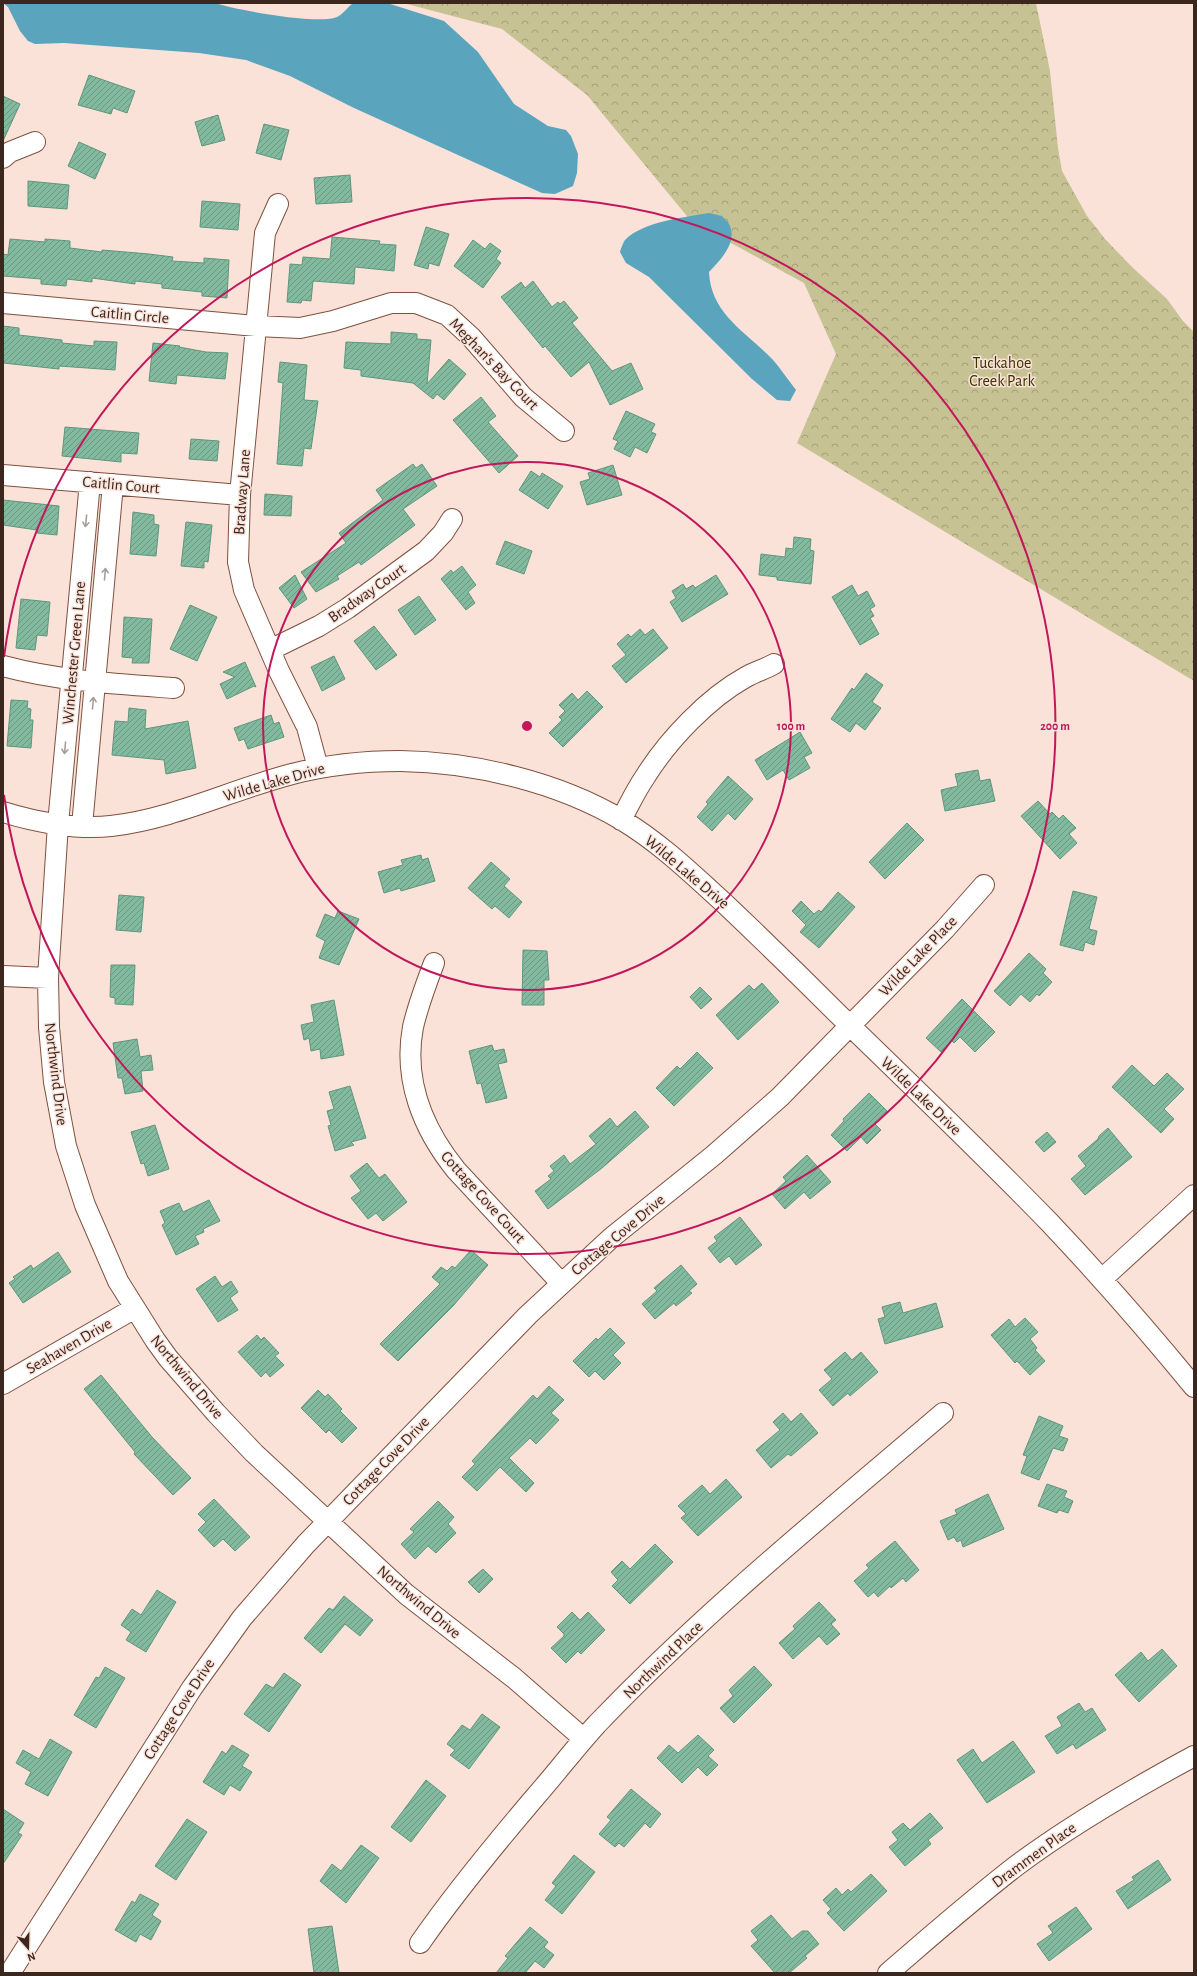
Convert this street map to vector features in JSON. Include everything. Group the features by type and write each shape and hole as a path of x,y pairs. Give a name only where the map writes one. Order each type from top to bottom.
{"street":[{"path":"3,158 10,152 35,142"},
{"name":"Bradway Lane","path":"278,204 265,232 240,495 238,562 244,590 270,650 307,727 318,768"},
{"name":"Caitlin Circle","path":"3,303 256,326"},
{"name":"Meghan's Bay Court","path":"256,326 310,327 391,303 416,303 432,308 447,315 471,338 523,397 564,432"},
{"name":"Caitlin Court","path":"3,475 240,495"},
{"name":"Winchester Green Lane","path":"58,824 90,482"},
{"name":"Winchester Green Lane","path":"82,826 113,484"},
{"name":"Bradway Court","path":"270,650 319,626 348,608 426,551 443,534 452,519"},
{"path":"621,820 644,777 666,747 694,717 721,694 746,678 774,664"},
{"path":"3,666 34,674 71,680 174,688"},
{"name":"Wilde Lake Drive","path":"3,812 58,824 107,827 167,815 289,775 318,768 372,762 401,761 468,766 527,780 554,789 621,820 682,864 850,1026 1000,1174 1102,1279 1194,1387"},
{"name":"Northwind Drive","path":"58,824 48,978 49,1027 54,1082 66,1146 85,1205 110,1263 135,1308 168,1358 216,1413 254,1453 406,1594 514,1678 584,1739"},
{"name":"Wilde Lake Place","path":"850,1026 945,929 984,885"},
{"name":"Cottage Cove Court","path":"434,963 420,1002 412,1040 410,1061 415,1094 422,1115 444,1155 456,1170 561,1283"},
{"path":"3,976 48,978"},
{"name":"Cottage Cove Drive","path":"10,1973 188,1694 220,1648 271,1583 328,1522 561,1283 611,1238 714,1156 768,1108 850,1026"},
{"path":"1102,1279 1194,1195"},
{"name":"Seahaven Drive","path":"3,1384 135,1308"},
{"name":"Northwind Place","path":"420,1943 448,1903 494,1845 584,1739 672,1650 741,1586 943,1412"},
{"name":"Drammen Place","path":"888,1973 1017,1866 1079,1822 1142,1784 1194,1756"}],"green space":[{"name":"Tuckahoe Creek Park","path":"403,3 1036,3 1050,71 1058,148 1062,171 1087,216 1105,239 1132,267 1167,299 1183,321 1194,332 1194,681 797,443 836,354 804,283 691,221 587,95 502,29"}],"water":[{"path":"3,3 215,3 277,16 327,19 341,15 353,3 387,3 444,21 478,52 514,104 548,126 566,130 571,136 578,154 577,173 573,186 555,194 542,193 354,108 290,76 246,60 199,53 64,43 35,44 28,41 20,31 8,7"},
{"path":"709,213 722,216 728,222 732,233 726,251 709,272 711,287 716,300 732,322 773,360 796,390 790,401 777,400 752,379 649,277 626,263 620,252 625,240 642,229 664,221"}],"building":[{"path":"89,75 135,91 127,113 113,108 111,114 78,105"},
{"path":"3,96 20,104 3,141"},
{"path":"218,115 225,140 202,146 195,122"},
{"path":"264,124 289,130 281,160 256,153"},
{"path":"79,142 106,154 95,179 68,166"},
{"path":"350,175 352,202 316,204 314,178"},
{"path":"28,181 69,185 67,209 28,206"},
{"path":"202,201 240,204 238,230 200,227"},
{"path":"426,227 449,234 439,266 429,263 428,269 414,265"},
{"path":"332,237 380,241 379,244 396,245 394,271 355,267 354,284 313,281 311,301 302,300 301,303 287,302 290,264 302,265 303,257 330,259"},
{"path":"10,239 45,242 45,239 70,241 70,248 173,257 172,261 204,263 204,258 229,260 227,298 202,296 202,292 162,288 162,284 135,281 135,284 92,278 92,282 67,279 66,286 41,284 41,279 3,276 3,254 8,255"},
{"path":"473,240 485,249 490,243 501,251 496,259 501,263 483,288 454,266"},
{"path":"533,281 552,307 558,302 560,304 564,301 578,318 572,323 612,371 631,363 643,389 610,405 589,362 571,377 545,346 543,348 501,297 521,282 525,288"},
{"path":"3,326 19,328 19,335 62,340 62,343 94,346 94,341 117,342 115,370 59,366 59,369 3,363"},
{"path":"391,332 417,334 417,339 431,340 427,384 449,359 466,374 444,400 437,394 433,399 413,383 361,376 361,370 344,368 346,342 391,344"},
{"path":"153,343 180,346 179,347 206,352 228,353 225,379 177,375 176,384 149,381"},
{"path":"280,362 307,365 304,400 318,401 311,449 304,448 302,466 277,464 283,383 278,382"},
{"path":"481,397 496,416 488,422 518,456 499,473 453,420"},
{"path":"626,411 655,424 651,432 656,434 647,453 635,447 630,457 614,449 618,441 613,439"},
{"path":"65,427 139,433 137,454 121,453 121,462 62,456"},
{"path":"191,439 219,441 217,461 189,459"},
{"path":"413,464 416,468 422,464 437,486 403,509 415,525 361,565 359,562 337,576 339,579 316,592 301,572 346,543 339,533 383,500 376,490"},
{"path":"613,465 622,495 587,505 580,482 590,479 588,473"},
{"path":"531,471 540,477 542,473 563,486 548,509 519,490"},
{"path":"265,494 292,496 291,516 264,515"},
{"path":"3,500 59,506 57,535 37,533 37,530 3,525"},
{"path":"133,512 154,515 154,524 159,525 156,556 130,554"},
{"path":"186,522 212,525 208,562 204,561 204,568 181,566"},
{"path":"794,537 811,539 810,550 814,551 811,584 777,580 777,577 759,575 761,554 785,557 786,548 793,549"},
{"path":"505,541 532,551 524,574 496,564"},
{"path":"462,566 476,585 468,592 475,603 466,610 441,579 451,570 453,573"},
{"path":"295,575 307,599 294,608 279,588"},
{"path":"716,575 728,594 682,622 670,602 676,598 672,591 683,584 686,589 693,585 695,588"},
{"path":"852,585 858,596 867,591 875,606 870,609 874,616 870,618 879,634 860,645 832,597"},
{"path":"419,596 436,620 415,635 398,610"},
{"path":"21,599 50,602 47,636 37,635 35,650 16,648"},
{"path":"190,605 217,617 197,661 170,649"},
{"path":"124,617 152,619 149,663 132,663 133,658 122,657"},
{"path":"374,626 397,655 376,670 354,641"},
{"path":"640,629 645,635 653,629 668,648 626,683 612,666 626,655 617,644 628,634 631,637"},
{"path":"334,656 345,679 322,691 311,667"},
{"path":"245,662 256,687 254,686 227,699 220,684 235,677 223,672"},
{"path":"866,673 883,685 872,702 881,708 865,730 856,723 850,732 831,719 852,688 854,690"},
{"path":"587,691 603,707 563,747 549,733 562,720 559,717 565,711 559,705 572,693 578,700"},
{"path":"11,700 28,701 27,708 31,709 30,720 33,720 31,748 7,746"},
{"path":"129,708 146,710 145,729 188,721 196,768 166,774 164,760 112,755 115,721 128,722"},
{"path":"271,715 274,724 279,722 284,737 248,749 244,739 239,741 234,728"},
{"path":"800,732 812,753 804,757 810,768 789,780 783,770 767,780 755,760"},
{"path":"978,770 980,781 990,779 995,801 945,811 941,790 958,786 955,774"},
{"path":"728,776 753,799 735,820 728,813 712,831 697,817 708,804 706,802"},
{"path":"1038,801 1050,814 1052,812 1059,819 1063,815 1076,828 1069,834 1077,843 1060,859 1021,816"},
{"path":"907,823 924,840 885,879 869,862"},
{"path":"421,855 422,860 428,858 435,881 401,891 400,888 384,893 378,872 403,865 401,860"},
{"path":"491,862 510,879 504,886 522,902 509,918 495,906 492,909 468,888"},
{"path":"1073,891 1097,897 1089,929 1097,931 1094,945 1085,942 1083,951 1060,945"},
{"path":"838,892 855,907 819,948 800,932 806,925 792,911 801,901 814,914 819,910 821,912"},
{"path":"119,895 144,897 141,932 116,930"},
{"path":"338,911 359,919 339,965 319,958 325,941 316,936 325,914 335,918"},
{"path":"523,950 547,951 549,980 544,980 544,1005 522,1005"},
{"path":"1029,953 1046,969 1043,973 1052,982 1039,996 1037,994 1030,1002 1021,994 1010,1006 994,991"},
{"path":"111,965 135,965 133,1005 115,1004 115,998 110,997"},
{"path":"762,983 779,1002 738,1040 716,1015 749,985 754,990"},
{"path":"700,987 712,999 701,1009 690,997"},
{"path":"962,999 995,1032 975,1052 960,1037 954,1043 952,1041 941,1052 926,1038"},
{"path":"334,1000 344,1055 321,1059 320,1049 311,1051 309,1038 304,1040 301,1025 314,1022 311,1005"},
{"path":"137,1039 140,1057 151,1055 153,1070 141,1071 143,1091 125,1094 122,1078 118,1078 113,1043"},
{"path":"492,1045 494,1051 504,1049 507,1062 498,1064 507,1098 486,1103 481,1083 477,1084 469,1051"},
{"path":"697,1052 713,1068 674,1106 656,1088 677,1066 680,1069"},
{"path":"1132,1065 1154,1086 1167,1073 1184,1089 1164,1109 1174,1119 1161,1133 1112,1087"},
{"path":"350,1086 366,1138 351,1142 354,1145 335,1151 328,1126 331,1125 327,1111 334,1109 329,1092"},
{"path":"869,1093 887,1111 874,1123 881,1130 867,1144 861,1137 847,1151 831,1135 844,1121 843,1119"},
{"path":"635,1111 649,1127 602,1168 548,1209 535,1191 551,1179 548,1176 554,1171 550,1166 564,1155 570,1164 596,1144 589,1136 610,1118 617,1127"},
{"path":"155,1125 169,1169 148,1176 144,1163 141,1164 131,1132"},
{"path":"1108,1128 1132,1157 1085,1195 1071,1179 1086,1166 1078,1156 1098,1139 1099,1136"},
{"path":"1047,1132 1056,1142 1044,1152 1035,1142"},
{"path":"807,1155 831,1182 810,1199 804,1192 785,1209 772,1194 786,1181 783,1177"},
{"path":"367,1163 379,1178 385,1174 407,1202 383,1221 376,1213 368,1219 351,1198 361,1191 350,1176"},
{"path":"209,1200 220,1221 203,1229 204,1232 195,1236 199,1244 176,1255 162,1225 165,1223 160,1211 179,1203 183,1212"},
{"path":"740,1217 762,1245 736,1265 729,1256 720,1263 708,1248 717,1241 714,1237"},
{"path":"471,1250 488,1265 453,1306 398,1361 380,1344 440,1284 432,1277 441,1267 447,1271 452,1266 455,1268"},
{"path":"58,1252 71,1272 23,1303 9,1283 15,1279 13,1277 31,1265 33,1269"},
{"path":"681,1265 697,1284 689,1291 692,1293 676,1306 674,1303 655,1319 642,1304 657,1291 654,1288"},
{"path":"215,1276 222,1287 231,1281 238,1292 230,1298 238,1310 218,1322 196,1289"},
{"path":"900,1302 903,1313 936,1303 943,1327 885,1344 878,1319 885,1317 882,1307"},
{"path":"1025,1318 1038,1332 1030,1339 1037,1348 1035,1350 1045,1361 1030,1375 1017,1361 1015,1363 991,1335 1009,1319 1015,1327"},
{"path":"610,1328 625,1343 613,1355 621,1363 604,1380 595,1371 589,1377 573,1361 596,1338 598,1340"},
{"path":"257,1335 261,1340 264,1337 279,1353 275,1356 284,1365 270,1377 266,1372 261,1377 238,1352"},
{"path":"845,1352 852,1360 861,1352 878,1372 850,1396 848,1393 833,1406 819,1390 832,1379 824,1370"},
{"path":"101,1375 152,1437 191,1478 173,1495 134,1454 135,1452 84,1389"},
{"path":"549,1386 564,1400 551,1413 559,1420 536,1444 530,1438 509,1458 534,1483 526,1492 500,1467 477,1491 462,1477 475,1464 472,1461 533,1395 537,1399"},
{"path":"318,1390 325,1397 328,1394 342,1409 340,1411 357,1428 342,1443 329,1430 326,1433 301,1408"},
{"path":"783,1413 791,1422 801,1413 818,1433 791,1456 788,1454 771,1468 756,1450 780,1430 773,1422"},
{"path":"1039,1416 1063,1426 1059,1436 1068,1439 1063,1451 1053,1448 1039,1480 1021,1473 1027,1456 1023,1455"},
{"path":"726,1479 742,1497 698,1536 681,1518 686,1514 678,1506 702,1485 710,1494"},
{"path":"1047,1484 1067,1491 1064,1497 1073,1501 1068,1513 1059,1510 1057,1513 1038,1506"},
{"path":"988,1494 1004,1529 963,1547 961,1540 957,1542 954,1537 948,1540 940,1521 957,1514 955,1510"},
{"path":"214,1499 250,1537 235,1551 223,1539 214,1547 198,1530 206,1522 198,1514"},
{"path":"438,1501 454,1517 448,1524 456,1533 436,1553 428,1546 415,1559 401,1544 414,1532 410,1529"},
{"path":"895,1541 919,1570 906,1582 903,1578 891,1588 890,1586 878,1597 874,1592 868,1597 854,1581 869,1568 866,1565"},
{"path":"655,1544 673,1562 630,1604 612,1586 618,1580 611,1572 622,1561 630,1569"},
{"path":"483,1569 493,1579 479,1593 468,1582"},
{"path":"157,1590 176,1602 146,1652 126,1640 131,1632 121,1625 132,1609 141,1615"},
{"path":"344,1596 373,1620 360,1636 345,1624 321,1653 304,1638 329,1608 333,1610"},
{"path":"819,1602 836,1620 831,1624 840,1634 827,1645 819,1636 793,1659 779,1643 795,1629 793,1626"},
{"path":"572,1612 580,1620 588,1612 605,1630 581,1654 578,1651 566,1663 551,1648 564,1636 564,1634 557,1627"},
{"path":"1162,1649 1177,1666 1139,1702 1115,1675 1141,1652 1148,1661"},
{"path":"754,1666 772,1685 734,1723 720,1708 733,1696 729,1690"},
{"path":"105,1667 125,1678 96,1728 74,1715 96,1677 99,1678"},
{"path":"284,1673 301,1685 269,1732 244,1714 266,1684 273,1688"},
{"path":"1079,1703 1085,1712 1092,1708 1106,1730 1076,1749 1073,1744 1057,1754 1045,1736 1062,1726 1057,1717"},
{"path":"482,1714 500,1727 469,1769 450,1755 455,1750 447,1744 462,1725 470,1730"},
{"path":"698,1735 714,1750 708,1756 718,1765 707,1776 698,1767 682,1783 657,1758 669,1745 678,1753"},
{"path":"50,1739 72,1752 48,1796 25,1784 31,1772 16,1763 23,1750 39,1759"},
{"path":"1013,1741 1035,1772 987,1803 957,1760 973,1749 982,1763"},
{"path":"232,1745 249,1755 242,1766 252,1772 240,1791 230,1785 224,1795 203,1782 222,1751 226,1754"},
{"path":"426,1780 446,1796 411,1842 391,1827"},
{"path":"631,1789 661,1814 650,1828 645,1823 624,1847 619,1843 615,1847 599,1834 611,1820 607,1817"},
{"path":"3,1809 24,1823 18,1833 22,1835 3,1864"},
{"path":"930,1813 943,1828 928,1840 931,1844 905,1866 889,1847 898,1840 892,1832 903,1823 910,1830"},
{"path":"187,1819 207,1832 176,1880 155,1866"},
{"path":"361,1845 379,1858 346,1903 320,1881 332,1864 341,1871"},
{"path":"574,1855 595,1872 562,1914 545,1900 556,1886 552,1883"},
{"path":"1158,1860 1171,1880 1128,1909 1116,1891 1134,1880 1132,1877"},
{"path":"871,1874 887,1891 844,1931 827,1913 831,1909 823,1900 836,1888 842,1895 848,1889 851,1892"},
{"path":"140,1894 159,1904 152,1915 161,1921 151,1940 140,1934 136,1942 115,1930 132,1901 135,1903"},
{"path":"1076,1907 1092,1929 1049,1961 1037,1944 1053,1933 1048,1926"},
{"path":"771,1915 792,1939 802,1931 808,1931 819,1944 805,1956 807,1958 789,1973 775,1973 751,1946 758,1940 751,1931"},
{"path":"332,1926 339,1973 314,1973 308,1929"},
{"path":"530,1927 548,1942 544,1947 554,1955 544,1968 535,1961 525,1973 496,1973 508,1958 505,1956"}]}
